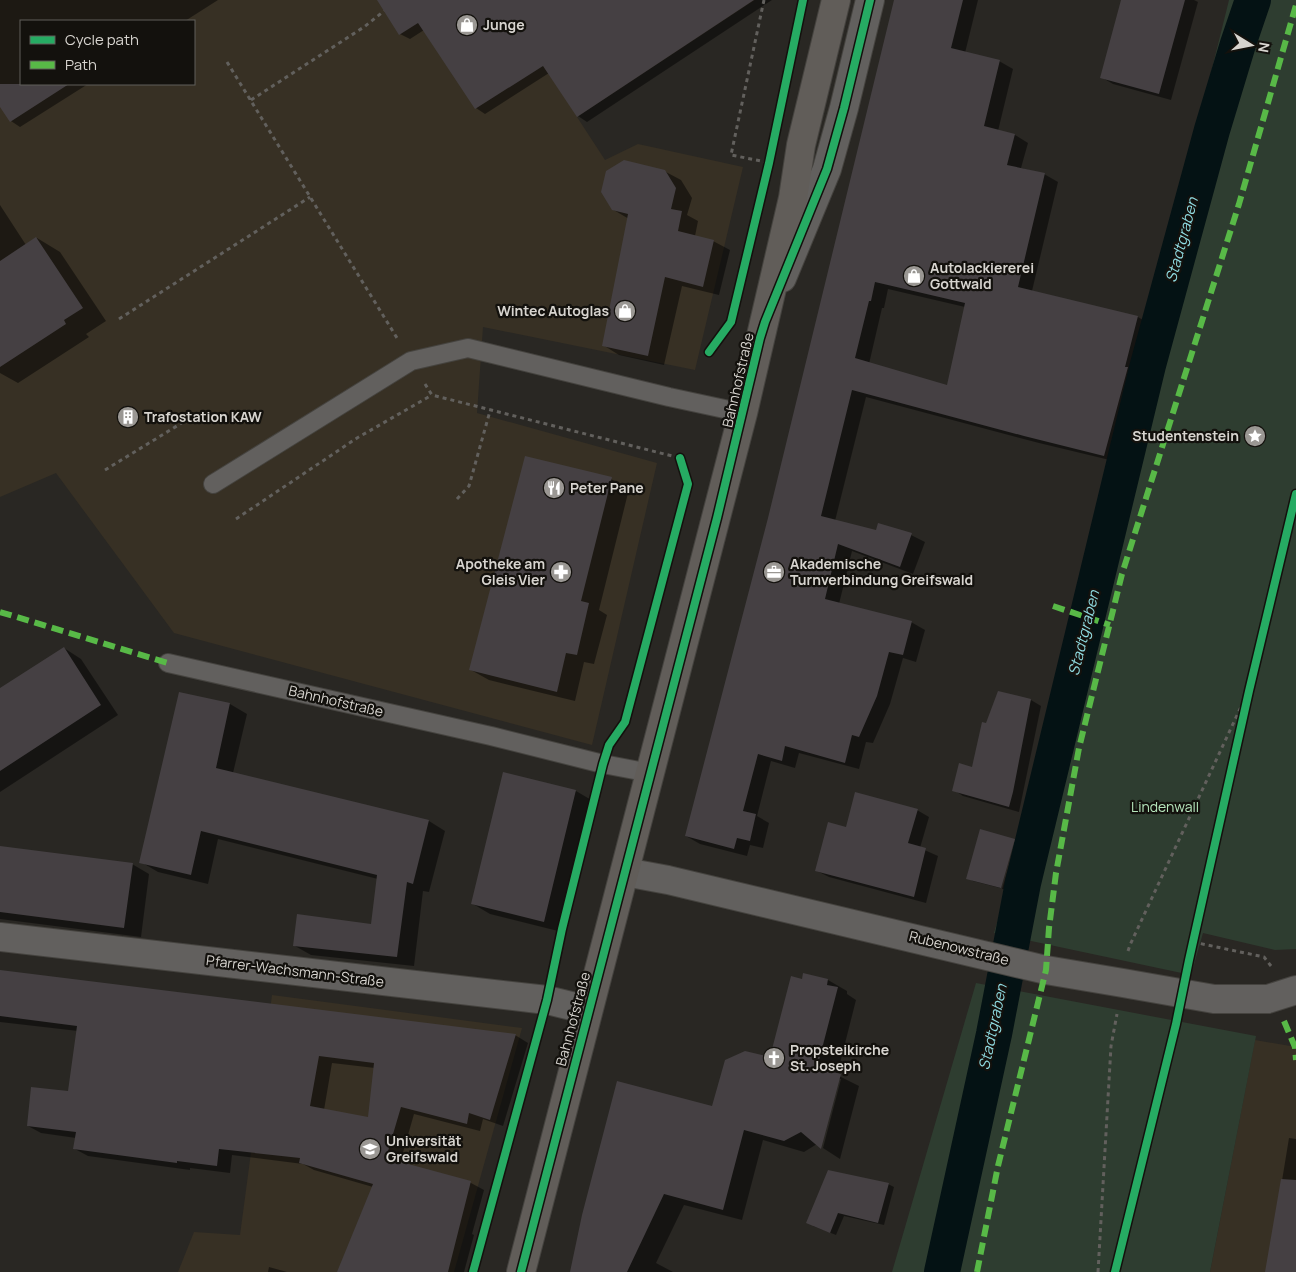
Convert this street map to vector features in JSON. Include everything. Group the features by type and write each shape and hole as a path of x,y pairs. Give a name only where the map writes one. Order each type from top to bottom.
{"main road":[{"name":"Bahnhofstraße","path":"521,1272 743,413 793,198 801,145 836,0"}],"street":[{"name":"Bahnhofstraße","path":"765,322 827,169 870,0"},
{"name":"Rubenowstraße","path":"624,872 668,880 967,952 1214,999 1268,999 1296,990"},
{"name":"Pfarrer-Wachsmann-Straße","path":"0,937 547,1000 588,1010"}],"lane":[{"path":"213,484 411,361 468,348 743,413"},
{"name":"Bahnhofstraße","path":"168,663 482,734 603,764 650,773"}],"path":[{"path":"764,0 731,155 769,163"},
{"path":"251,100 356,32 384,11"},
{"path":"227,62 432,395 680,458"},
{"path":"119,319 310,197"},
{"path":"236,519 357,438 432,395"},
{"path":"457,499 469,486 490,410"},
{"path":"105,470 186,421"},
{"path":"1115,1272 1176,1024 1249,691 1296,494"},
{"path":"1128,955 1130,945 1249,691"},
{"path":"1193,942 1264,957"},
{"path":"1098,1272 1111,1046 1118,1010"}],"shaded area":[{"path":"0,0 755,0 577,117 605,160 638,144 743,167 695,370 483,327 477,413 657,463 592,745 174,633 56,473 0,497"},
{"name":"Universität Greifswald","path":"272,995 522,1028 454,1272 178,1272 194,1232 240,1235"},
{"path":"1255,1040 1296,1047 1296,1272 1210,1272"}],"green space":[{"name":"Lindenwall","path":"1229,0 1296,0 1296,949 1275,950 1203,933 1191,975 994,933 1020,844"},
{"path":"976,983 1256,1036 1210,1272 892,1272"}],"building":[{"path":"377,0 754,0 577,117 543,66 475,109 418,23 399,35"},
{"path":"894,0 963,0 951,48 1000,60 984,126 1015,134 1007,165 1045,173 1018,287 1138,316 1125,367 1128,367 1104,456 852,390 821,516 876,530 878,523 912,533 900,567 838,544 825,599 912,621 903,655 889,652 877,696 859,737 852,735 845,763 785,746 782,761 758,754 743,811 756,814 750,841 737,838 734,849 685,836 768,518","holes":["875,282 965,303 947,385 855,358"]},
{"path":"1121,0 1185,0 1159,94 1100,78"},
{"path":"0,84 67,85 10,122 0,107"},
{"path":"624,160 665,170 676,188 671,209 682,211 678,231 714,240 703,287 665,277 648,356 602,346 628,214 612,210 601,192 606,171"},
{"path":"36,237 83,308 64,320 66,324 0,367 0,261"},
{"path":"525,456 612,477 581,601 589,603 577,655 566,653 557,692 469,670"},
{"path":"64,647 101,705 0,771 0,688"},
{"path":"998,691 1031,699 1009,807 952,791 959,763 972,767 982,722 986,723"},
{"path":"179,692 230,703 216,768 429,820 413,884 407,882 397,957 293,946 297,914 371,924 377,875 201,831 191,875 139,863"},
{"path":"503,772 576,790 544,922 471,904"},
{"path":"855,792 918,809 908,843 926,848 914,897 815,871 828,822 846,827"},
{"path":"980,829 1015,839 1001,888 966,879"},
{"path":"0,846 133,863 124,928 0,912"},
{"path":"0,970 516,1034 490,1120 469,1113 467,1124 401,1107 386,1158 471,1181 448,1272 337,1272 373,1184 299,1163 300,1158 219,1149 217,1166 177,1161 177,1163 73,1149 76,1132 27,1126 31,1087 68,1091 77,1026 0,1016","holes":["319,1056 374,1063 368,1117 310,1106"]},
{"path":"803,973 828,979 827,985 838,987 817,1068 841,1074 821,1149 801,1132 784,1141 744,1130 723,1210 664,1194 627,1272 570,1272 582,1215 617,1081 712,1106 725,1060 745,1051 770,1057 791,976 802,979"},
{"path":"828,1170 889,1183 878,1223 838,1213 830,1233 806,1223"},
{"path":"1281,1179 1296,1180 1296,1272 1265,1272"}],"waterway":[{"name":"Stadtgraben","path":"942,1272 994,1034 1023,883 1148,365 1212,130 1253,0"}],"marked path":[{"path":"977,1272 998,1166 1046,970 1056,873 1079,748 1122,574 1239,204 1296,5"},
{"path":"1053,606 1110,625"},
{"path":"0,612 168,663"},
{"path":"1284,1021 1295,1047 1296,1060"}],"cycle path":[{"path":"709,352 731,322 769,163 803,0"},
{"path":"521,1272 717,518 760,338 827,169 870,0"},
{"path":"473,1272 547,1000 562,929 603,764 609,745 625,722 688,484 680,458"},
{"path":"1115,1272 1176,1024 1249,691 1296,494"}],"place":[{"name":"Junge","path":"467,25"},
{"name":"Autolackiererei Gottwald","path":"914,276"},
{"name":"Wintec Autoglas","path":"625,311"},
{"name":"Trafostation KAW","path":"128,417"},
{"name":"Studentenstein","path":"1255,436"},
{"name":"Peter Pane","path":"554,488"},
{"name":"Apotheke am Gleis Vier","path":"561,572"},
{"name":"Akademische Turnverbindung Greifswald","path":"774,572"},
{"name":"Propsteikirche St. Joseph","path":"774,1058"},
{"name":"Universität Greifswald","path":"370,1149"}]}
